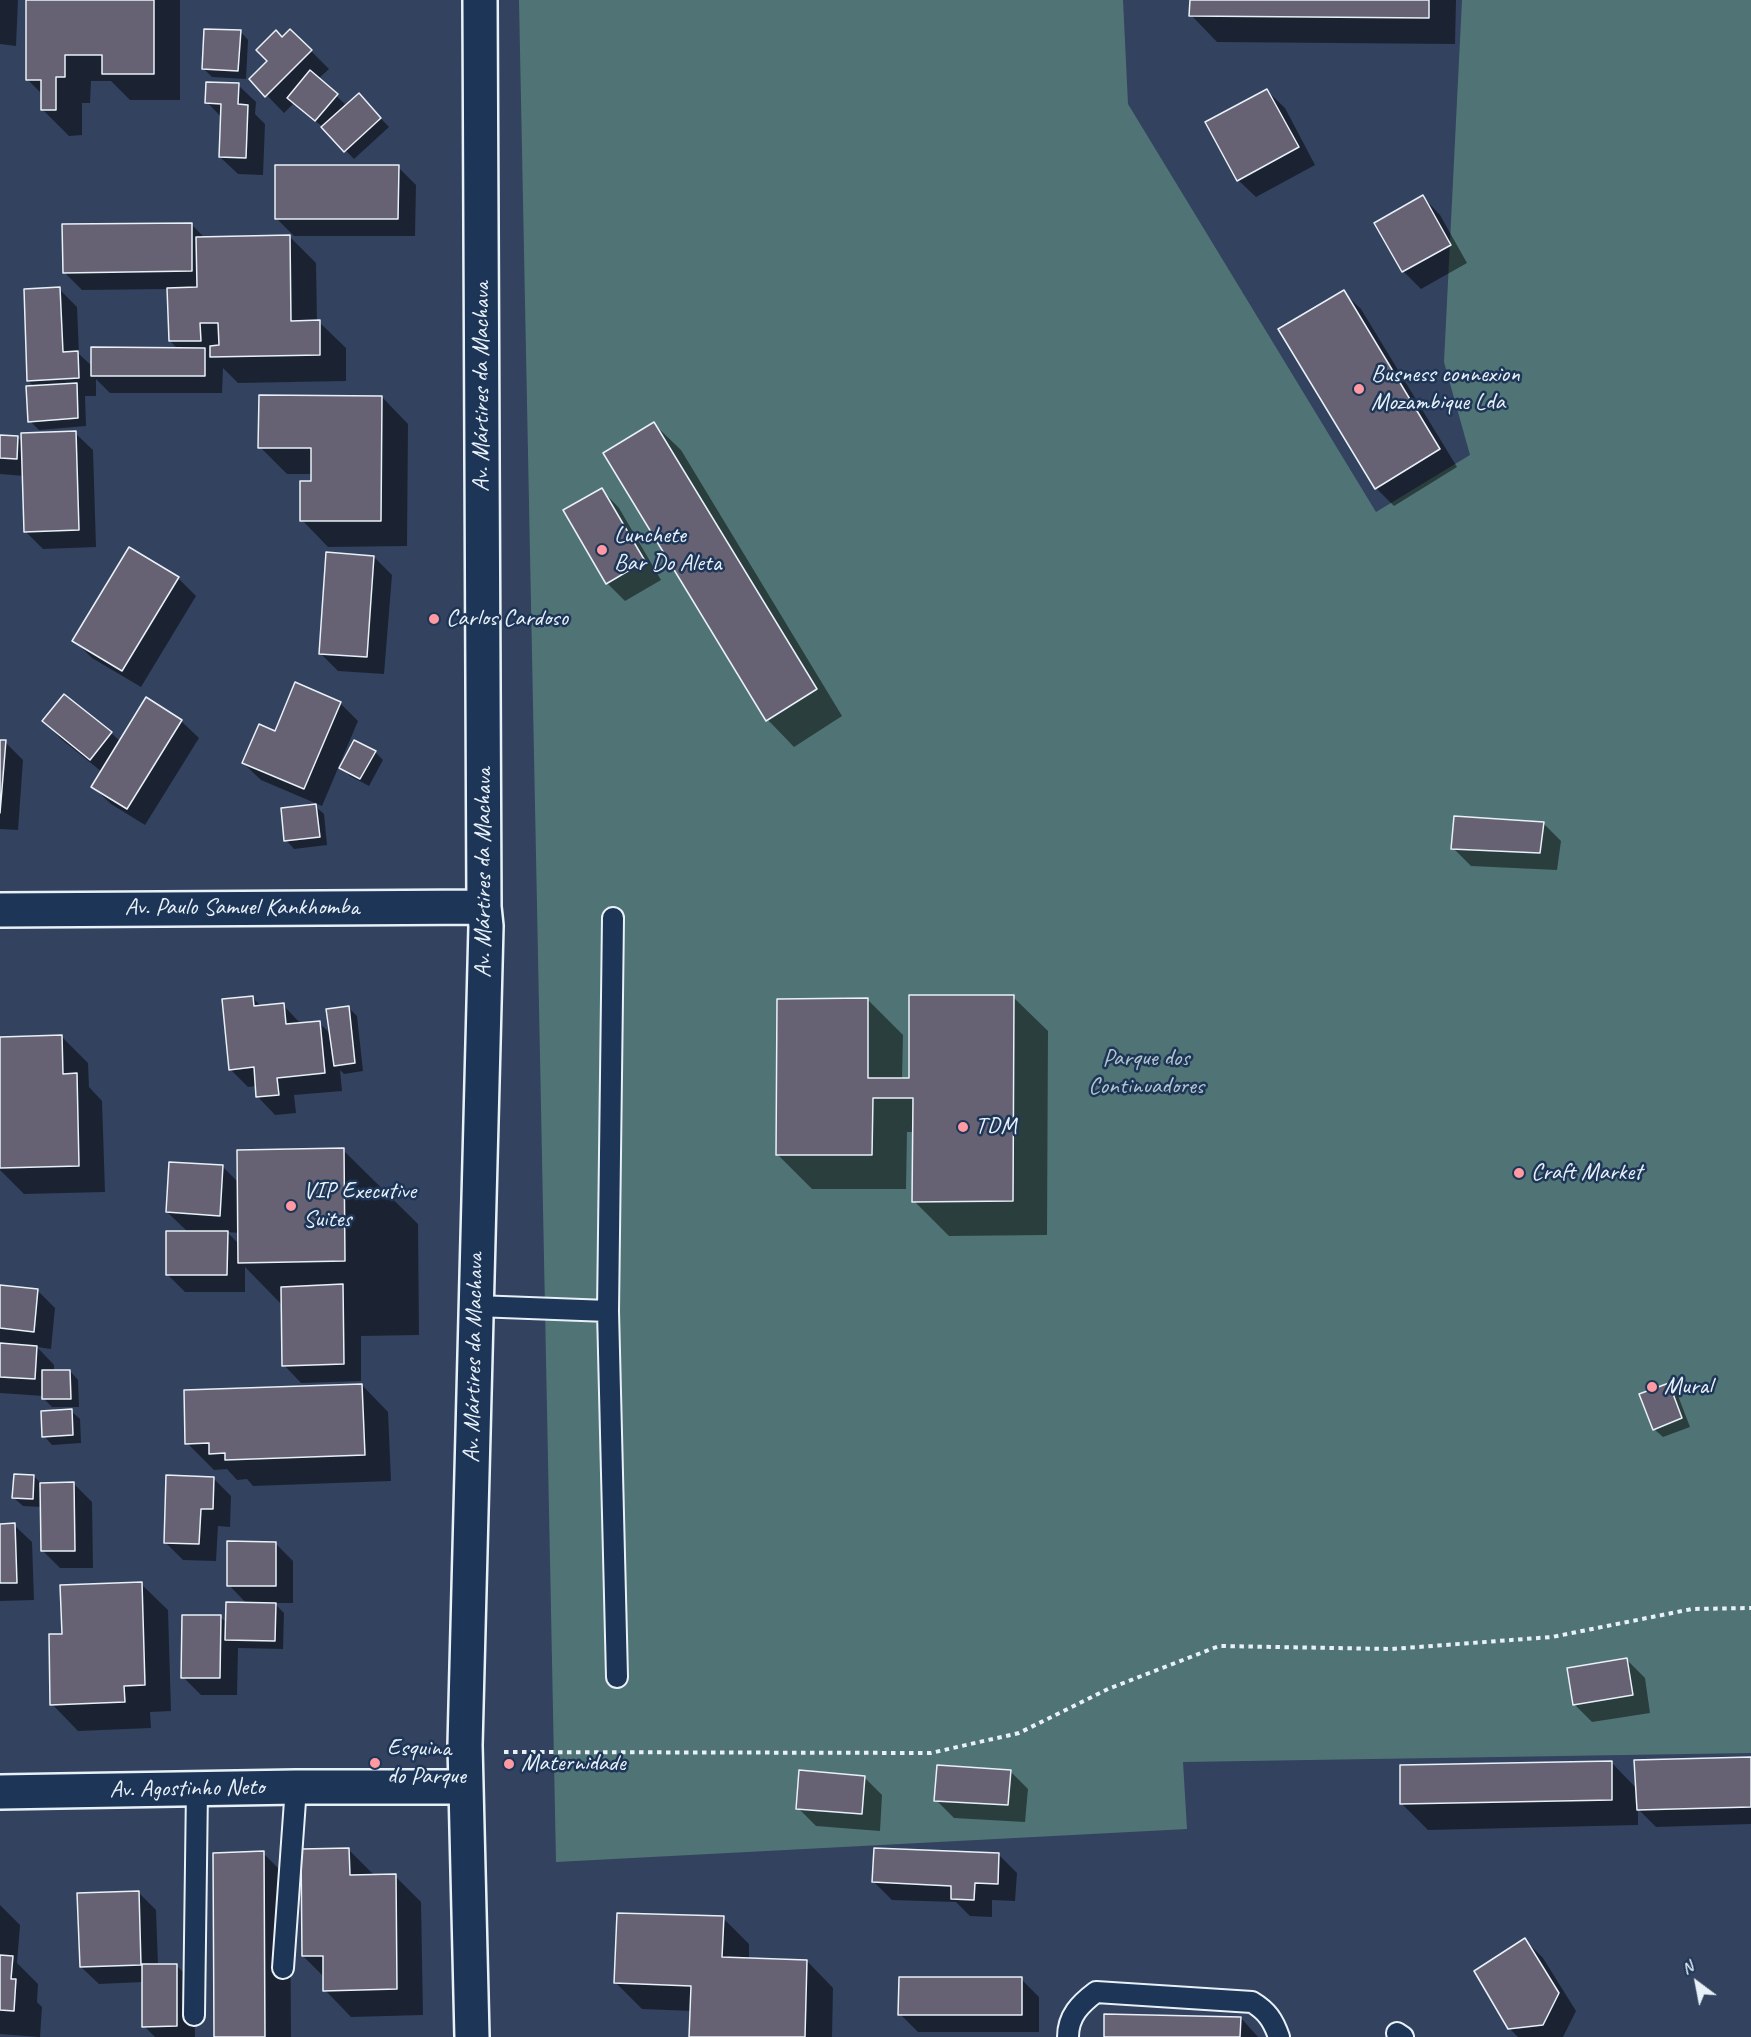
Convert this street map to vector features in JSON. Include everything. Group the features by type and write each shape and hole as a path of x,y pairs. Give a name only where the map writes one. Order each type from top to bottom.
{"street":[{"name":"Av. Mártires da Machava","path":"472,2037 465,1748 486,926 484,907 480,0"},
{"name":"Av. Paulo Samuel Kankhomba","path":"0,910 484,907"},
{"name":"Av. Agostinho Neto","path":"0,1792 375,1786 465,1787"}],"lane":[{"path":"613,918 608,1311 618,1677"},
{"path":"476,1306 608,1311"},
{"path":"283,1968 296,1787"},
{"path":"194,2015 197,1789"},
{"path":"1068,2037 1070,2021 1081,2003 1096,1992 1252,2002 1264,2009 1274,2022 1279,2037"}],"path":[{"path":"465,1748 686,1754 931,1753 1018,1733 1108,1689 1220,1646 1391,1649 1552,1637 1692,1609 1751,1608"}],"green space":[{"name":"Parque dos Continuadores","path":"519,0 1123,0 1128,104 1376,512 1470,455 1444,362 1462,0 1751,0 1751,1753 1183,1762 1187,1829 556,1862"}],"building":[{"path":"26,0 154,0 154,74 102,74 102,55 65,55 65,77 56,77 56,110 41,110 41,80 26,80"},
{"path":"1190,0 1429,0 1429,18 1189,16"},
{"path":"204,29 241,30 238,71 202,69"},
{"path":"290,29 312,50 265,97 249,79 267,61 256,50 276,30 282,37"},
{"path":"310,70 338,94 315,121 287,98"},
{"path":"206,82 239,83 238,104 248,105 246,158 219,157 221,104 205,103"},
{"path":"1267,89 1299,147 1237,181 1205,122"},
{"path":"359,93 381,118 344,152 321,127"},
{"path":"275,165 399,165 398,219 275,219"},
{"path":"1423,195 1451,245 1402,272 1374,223"},
{"path":"192,223 192,271 63,273 62,224"},
{"path":"290,235 291,321 320,320 320,355 210,357 210,346 219,345 218,323 200,323 201,341 169,341 167,288 197,287 196,237"},
{"path":"60,287 63,352 78,351 79,378 27,381 24,289"},
{"name":"Busness connexion Mozambique Lda","path":"1344,290 1440,449 1375,489 1278,329"},
{"path":"91,347 205,348 205,376 91,376"},
{"path":"77,383 78,418 28,422 26,386"},
{"path":"259,395 382,396 381,521 300,521 300,481 311,481 311,448 258,448"},
{"path":"654,422 817,689 766,721 603,453"},
{"path":"76,431 79,530 24,532 21,433"},
{"path":"0,435 18,436 17,459 0,458"},
{"path":"602,488 645,561 606,584 563,510"},
{"path":"129,547 179,577 122,671 72,641"},
{"path":"326,552 374,556 367,657 319,654"},
{"path":"295,682 341,702 304,789 242,763 259,724 275,731"},
{"path":"64,694 112,732 90,760 42,721"},
{"path":"146,697 182,720 127,809 91,787"},
{"path":"0,740 6,740 0,813"},
{"path":"354,740 376,751 360,779 339,768"},
{"path":"316,804 320,837 284,841 281,808"},
{"path":"1454,816 1544,822 1540,853 1451,849"},
{"name":"TDM","path":"909,995 1014,995 1013,1201 912,1202 913,1098 873,1098 872,1155 776,1155 777,999 868,998 868,1078 909,1078"},
{"path":"253,996 254,1006 284,1003 286,1024 320,1021 325,1073 277,1078 279,1095 256,1097 254,1067 229,1070 222,999"},
{"path":"349,1006 355,1063 334,1066 326,1009"},
{"path":"62,1035 63,1074 77,1073 79,1166 0,1168 0,1037"},
{"name":"VIP Executive Suites","path":"344,1148 345,1261 238,1263 237,1150"},
{"path":"169,1162 223,1165 220,1216 166,1212"},
{"path":"166,1231 228,1231 227,1275 166,1275"},
{"path":"343,1284 344,1364 282,1366 281,1287"},
{"path":"0,1285 38,1289 34,1332 0,1328"},
{"path":"0,1343 37,1346 35,1379 0,1377"},
{"path":"42,1370 70,1370 71,1399 42,1399"},
{"path":"1669,1383 1682,1418 1653,1430 1639,1394"},
{"path":"362,1384 365,1455 225,1460 225,1453 209,1454 209,1443 185,1444 184,1390"},
{"path":"72,1409 73,1435 42,1437 41,1411"},
{"path":"14,1474 34,1475 33,1499 12,1498"},
{"path":"166,1475 214,1477 213,1509 201,1509 199,1544 164,1543"},
{"path":"74,1482 75,1551 41,1551 40,1483"},
{"path":"15,1523 17,1583 0,1583 0,1524"},
{"path":"227,1541 276,1542 276,1586 227,1586"},
{"path":"142,1582 145,1685 124,1686 125,1702 50,1705 49,1634 62,1634 60,1585"},
{"path":"226,1602 276,1603 275,1641 225,1640"},
{"path":"182,1615 221,1615 220,1678 181,1678"},
{"path":"1627,1658 1633,1695 1573,1705 1567,1668"},
{"path":"1751,1757 1751,1807 1637,1810 1634,1760"},
{"path":"1612,1761 1612,1800 1400,1804 1400,1765"},
{"path":"937,1765 1011,1770 1008,1805 934,1801"},
{"path":"799,1770 865,1776 862,1814 796,1809"},
{"path":"349,1848 350,1875 396,1874 397,1989 323,1991 323,1956 302,1956 301,1849"},
{"path":"874,1848 999,1853 998,1884 975,1883 974,1900 951,1899 951,1886 872,1882"},
{"path":"264,1851 265,2037 214,2037 213,1853"},
{"path":"139,1891 141,1965 80,1967 77,1893"},
{"path":"617,1913 724,1916 722,1957 807,1960 805,2037 689,2037 691,1986 614,1983"},
{"path":"1525,1938 1559,1993 1543,2025 1508,2029 1474,1971"},
{"path":"0,1955 13,1956 11,1979 16,1979 14,2011 0,2010"},
{"path":"142,1964 177,1964 177,2026 142,2027"},
{"path":"899,1977 1022,1977 1022,2015 898,2015"},
{"path":"1104,2014 1241,2017 1240,2037 1104,2037"}],"place":[{"name":"Busness connexion Mozambique Lda","path":"1359,389"},
{"name":"Lunchete Bar Do Aleta","path":"602,550"},
{"name":"Carlos Cardoso","path":"434,619"},
{"name":"TDM","path":"963,1127"},
{"name":"Craft Market","path":"1519,1173"},
{"name":"VIP Executive Suites","path":"291,1206"},
{"name":"Mural","path":"1652,1387"},
{"name":"Esquina do Parque","path":"375,1763"},
{"name":"Maternidade","path":"509,1764"}]}
